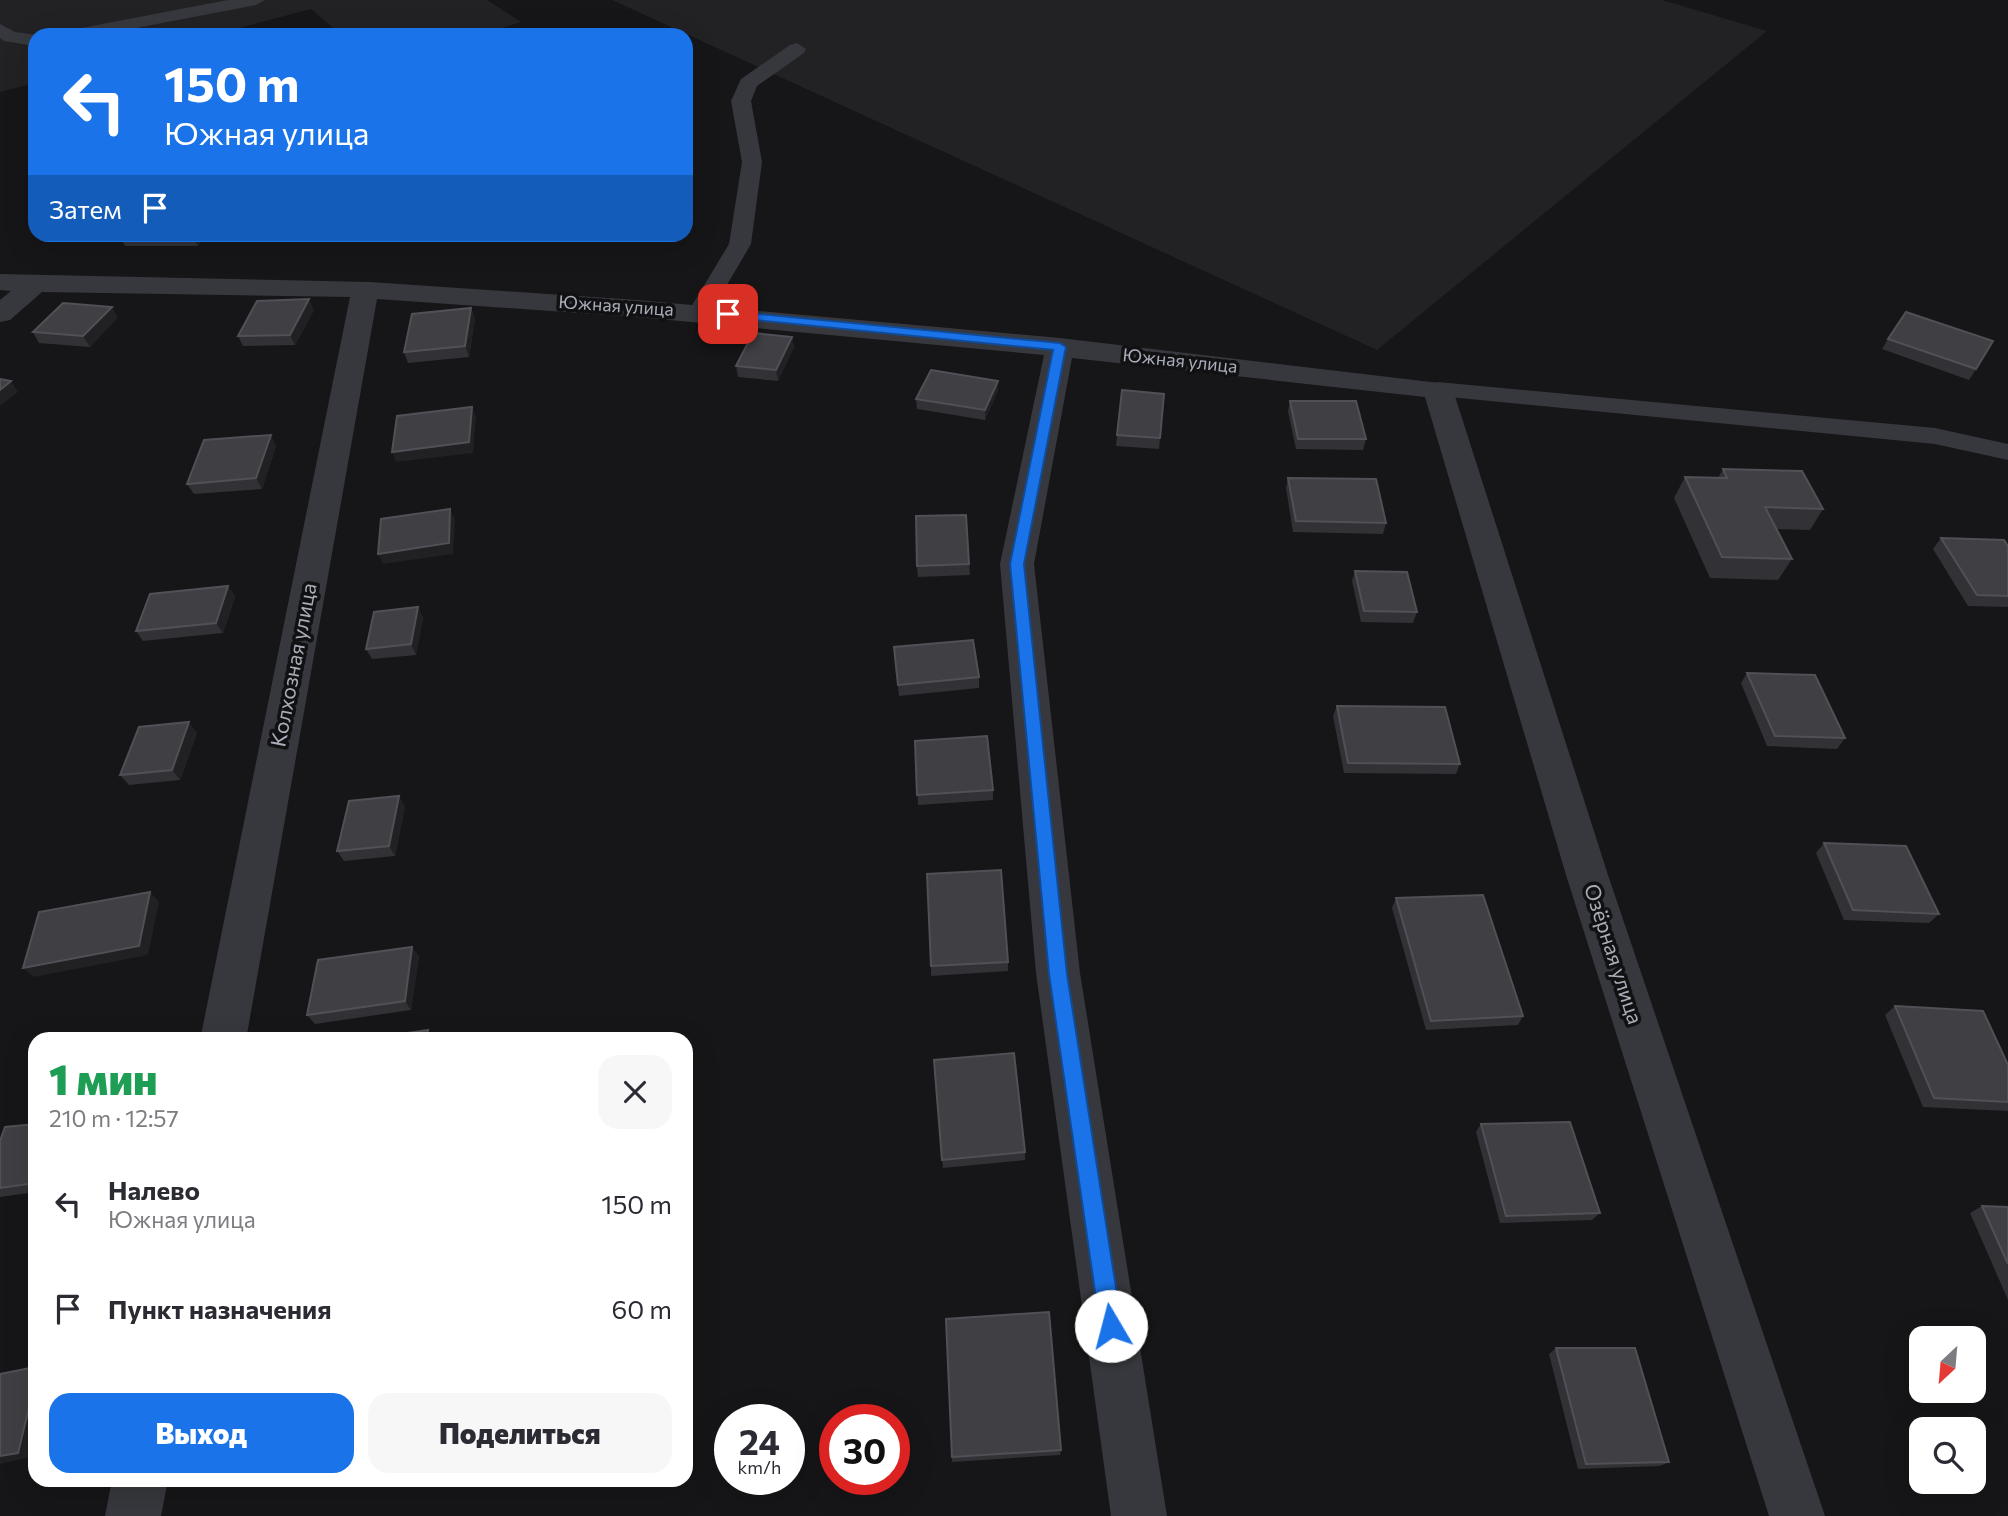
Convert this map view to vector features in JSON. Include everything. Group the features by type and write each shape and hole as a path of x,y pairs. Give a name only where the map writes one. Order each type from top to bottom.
{"street":[{"name":"Южная улица","path":"0,282 365,290 700,312 1060,347 1438,390"},
{"path":"0,314 35,284"},
{"name":"Колхозная улица","path":"225,1032 365,290"},
{"path":"1060,347 1017,564 1058,974 1139,1516"},
{"name":"Озёрная улица","path":"1438,390 1587,875 1797,1516"},
{"path":"133,1516 139,1487"}],"lane":[{"path":"108,28 256,0"},
{"path":"0,29 10,37 28,39"},
{"path":"700,312 740,244 752,162 741,101 748,83 797,49"},
{"path":"1438,390 1935,436 2008,453"}],"shaded area":[{"path":"0,0 487,0 521,22 502,28 334,28 311,9 239,28 28,28 28,85 0,92"},
{"path":"612,0 1662,0 1767,31 1377,350 693,37 693,28 673,28"}],"building":[{"path":"309,299 290,335 238,336 257,301"},
{"path":"63,303 112,307 83,336 33,332"},
{"path":"471,308 465,346 404,352 412,314"},
{"path":"1906,312 1993,341 1976,369 1888,339"},
{"path":"753,333 792,337 776,370 736,366"},
{"path":"931,370 998,381 985,410 916,399"},
{"path":"0,379 11,381 0,390"},
{"path":"1122,390 1164,394 1160,438 1117,435"},
{"path":"1290,401 1356,401 1366,439 1298,439"},
{"path":"472,407 469,442 392,452 397,416"},
{"path":"271,435 256,478 187,484 204,440"},
{"path":"1723,469 1802,471 1823,509 1765,507 1792,559 1722,557 1685,477 1727,478"},
{"path":"1288,478 1376,479 1386,523 1296,521"},
{"path":"450,509 449,543 378,554 381,519"},
{"path":"966,515 969,564 917,566 916,516"},
{"path":"1941,538 2004,540 2008,546 2008,596 1977,595"},
{"path":"1355,571 1407,572 1417,612 1364,611"},
{"path":"228,586 216,623 136,631 150,594"},
{"path":"418,607 411,644 366,649 374,612"},
{"path":"973,640 979,677 898,685 894,647"},
{"path":"1747,673 1815,675 1845,738 1775,736"},
{"path":"1337,706 1445,707 1460,764 1348,763"},
{"path":"189,722 172,770 120,775 139,727"},
{"path":"987,736 993,790 917,795 915,741"},
{"path":"399,796 389,846 337,851 349,801"},
{"path":"1824,843 1906,846 1939,914 1853,910"},
{"path":"1001,870 1008,962 931,966 927,874"},
{"path":"150,892 139,946 23,968 39,912"},
{"path":"1483,895 1523,1016 1431,1021 1396,898"},
{"path":"412,947 405,1001 307,1015 318,960"},
{"path":"1895,1006 1983,1011 2008,1065 2008,1102 1934,1098"},
{"path":"1014,1053 1025,1152 942,1160 934,1060"},
{"path":"1570,1122 1600,1213 1506,1216 1481,1124"},
{"path":"28,1125 28,1184 0,1188 0,1141 5,1127"},
{"path":"1982,1206 2008,1207 2008,1264"},
{"path":"1049,1312 1061,1450 952,1457 946,1319"},
{"path":"1556,1348 1635,1348 1669,1462 1586,1464"},
{"path":"28,1368 28,1412 18,1453 0,1456 0,1374"}],"route":[{"path":"728,314 1060,347 1017,564 1058,974 1111,1326"}]}
